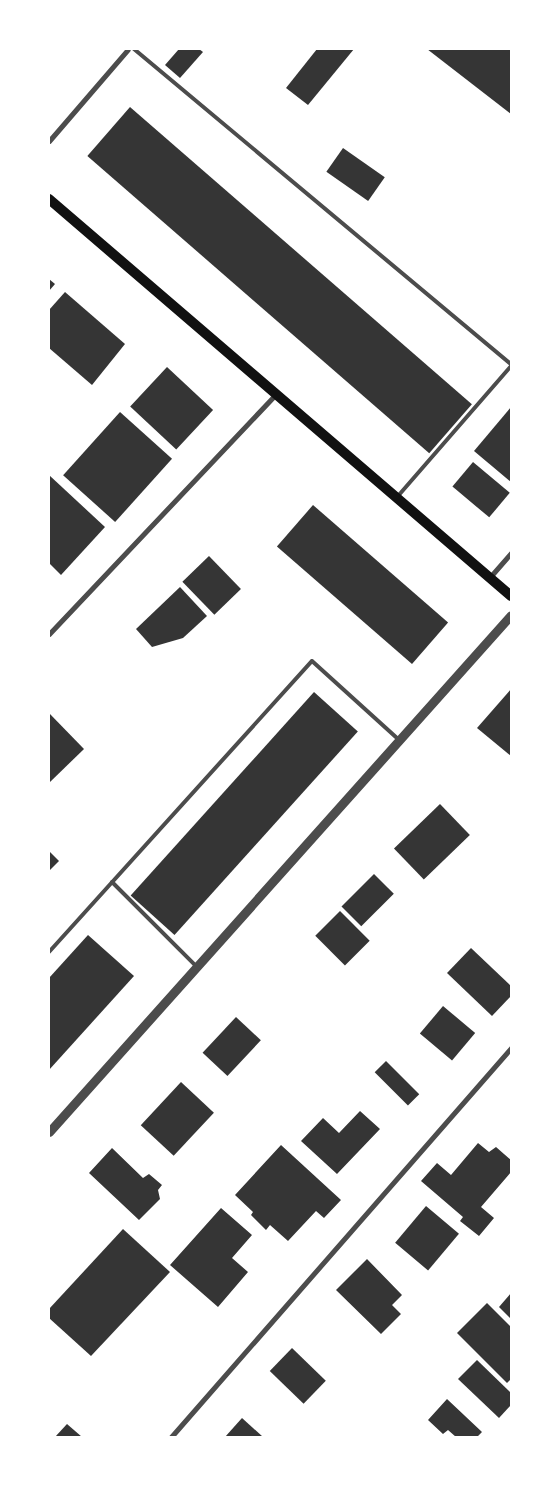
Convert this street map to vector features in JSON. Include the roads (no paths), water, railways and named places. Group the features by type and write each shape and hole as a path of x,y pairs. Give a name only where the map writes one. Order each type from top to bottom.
{"main road":[{"path":"49,199 511,596"}],"street":[{"path":"49,141 128,49"},
{"path":"49,634 276,394"},
{"path":"490,577 511,553"},
{"path":"49,1132 511,615"},
{"path":"171,1437 511,1048"}],"lane":[{"path":"134,49 511,365 397,497"},
{"path":"49,952 312,661 399,740"},
{"path":"112,882 197,967"}]}
